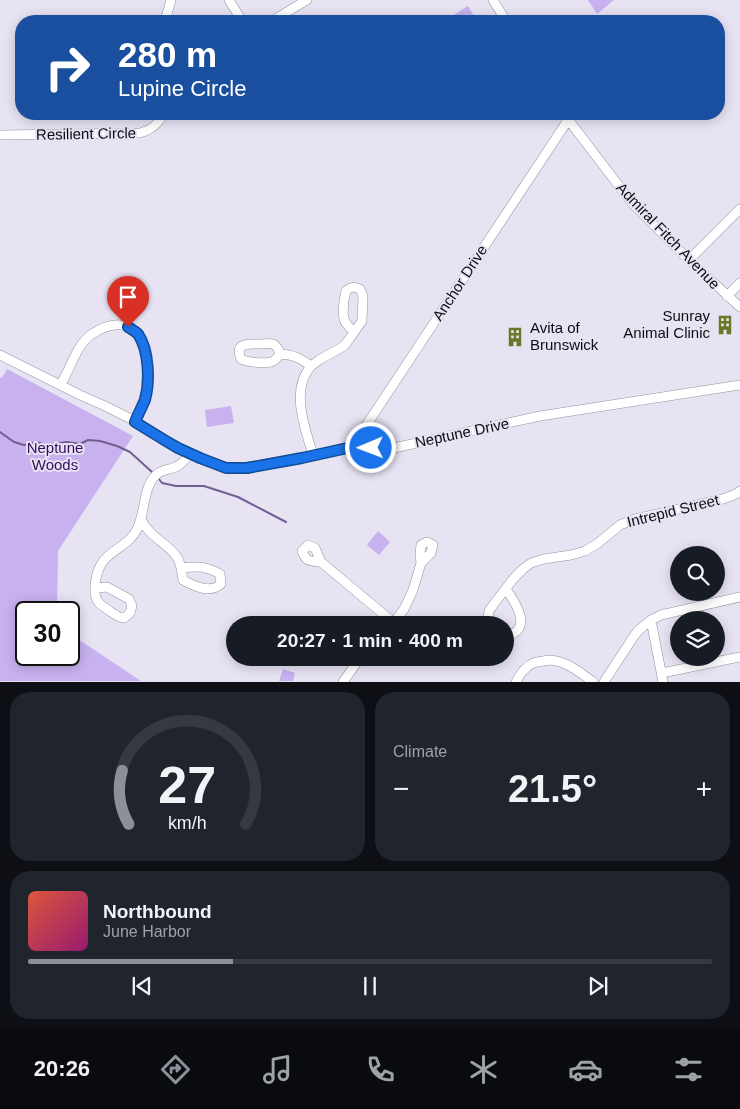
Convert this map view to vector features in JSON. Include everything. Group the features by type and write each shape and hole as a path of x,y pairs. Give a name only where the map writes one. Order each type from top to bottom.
{"street":[{"path":"166,15 170,0"},
{"path":"229,0 238,15"},
{"path":"282,15 307,0"},
{"path":"493,0 502,15"},
{"name":"Resilient Circle","path":"0,135 140,133 152,128 160,120"},
{"name":"Anchor Drive","path":"352,447 564,120"},
{"name":"Admiral Fitch Avenue","path":"568,120 632,203 689,260 740,307"},
{"path":"689,260 740,209"},
{"path":"727,296 740,283"},
{"path":"60,385 75,356 92,334 102,328 119,324 128,327 137,334 145,350 148,368 148,383 144,400 135,422"},
{"path":"313,455 301,406 300,392 303,380 307,370 313,363 344,346 354,332"},
{"path":"280,354 290,354 301,358 311,366"},
{"name":"Neptune Drive","path":"0,356 135,422 191,454 226,468 247,468 352,447 389,448 540,416 740,385"},
{"path":"95,588 97,572 102,562 111,553 130,540 137,530 150,482 157,474 184,462 191,454"},
{"name":"Intrepid Street","path":"488,616 492,604 514,578 523,569 537,560 585,551 597,544 620,525 634,519 730,497 740,491"},
{"path":"141,519 149,533 178,558 181,568"},
{"path":"321,562 384,616"},
{"path":"399,616 408,603 421,563"},
{"path":"506,589 514,600 521,622 514,633"},
{"path":"604,682 634,636 651,620 668,614 740,598"},
{"path":"651,620 662,677 740,657"},
{"path":"516,682 529,665 549,660 563,663 593,682"},
{"path":"343,682 354,666"}],"green space":[{"path":"588,0 614,0 597,14"},
{"path":"468,6 473,15 454,15"},
{"name":"Neptune Woods","path":"7,369 133,436 58,551 57,601 15,601 15,666 80,666 80,640 141,681 0,681 0,377 2,378"},
{"path":"231,406 234,423 207,427 205,410"},
{"path":"378,531 390,542 379,555 367,545"},
{"path":"283,669 295,673 293,681 279,681"}],"waterway":[{"path":"0,432 14,442 24,445 37,442 45,445 67,442 80,444 88,440 100,441 130,452 152,472"},
{"path":"159,479 162,483 176,486 204,486 238,497 286,522"}],"place":[{"name":"Sunray Animal Clinic","path":"725,325"},
{"name":"Avita of Brunswick","path":"515,337"}],"route":[{"path":"128,327 137,334 145,350 148,368 148,383 144,400 135,422 191,454 226,468 247,468 352,447 371,448"}]}
